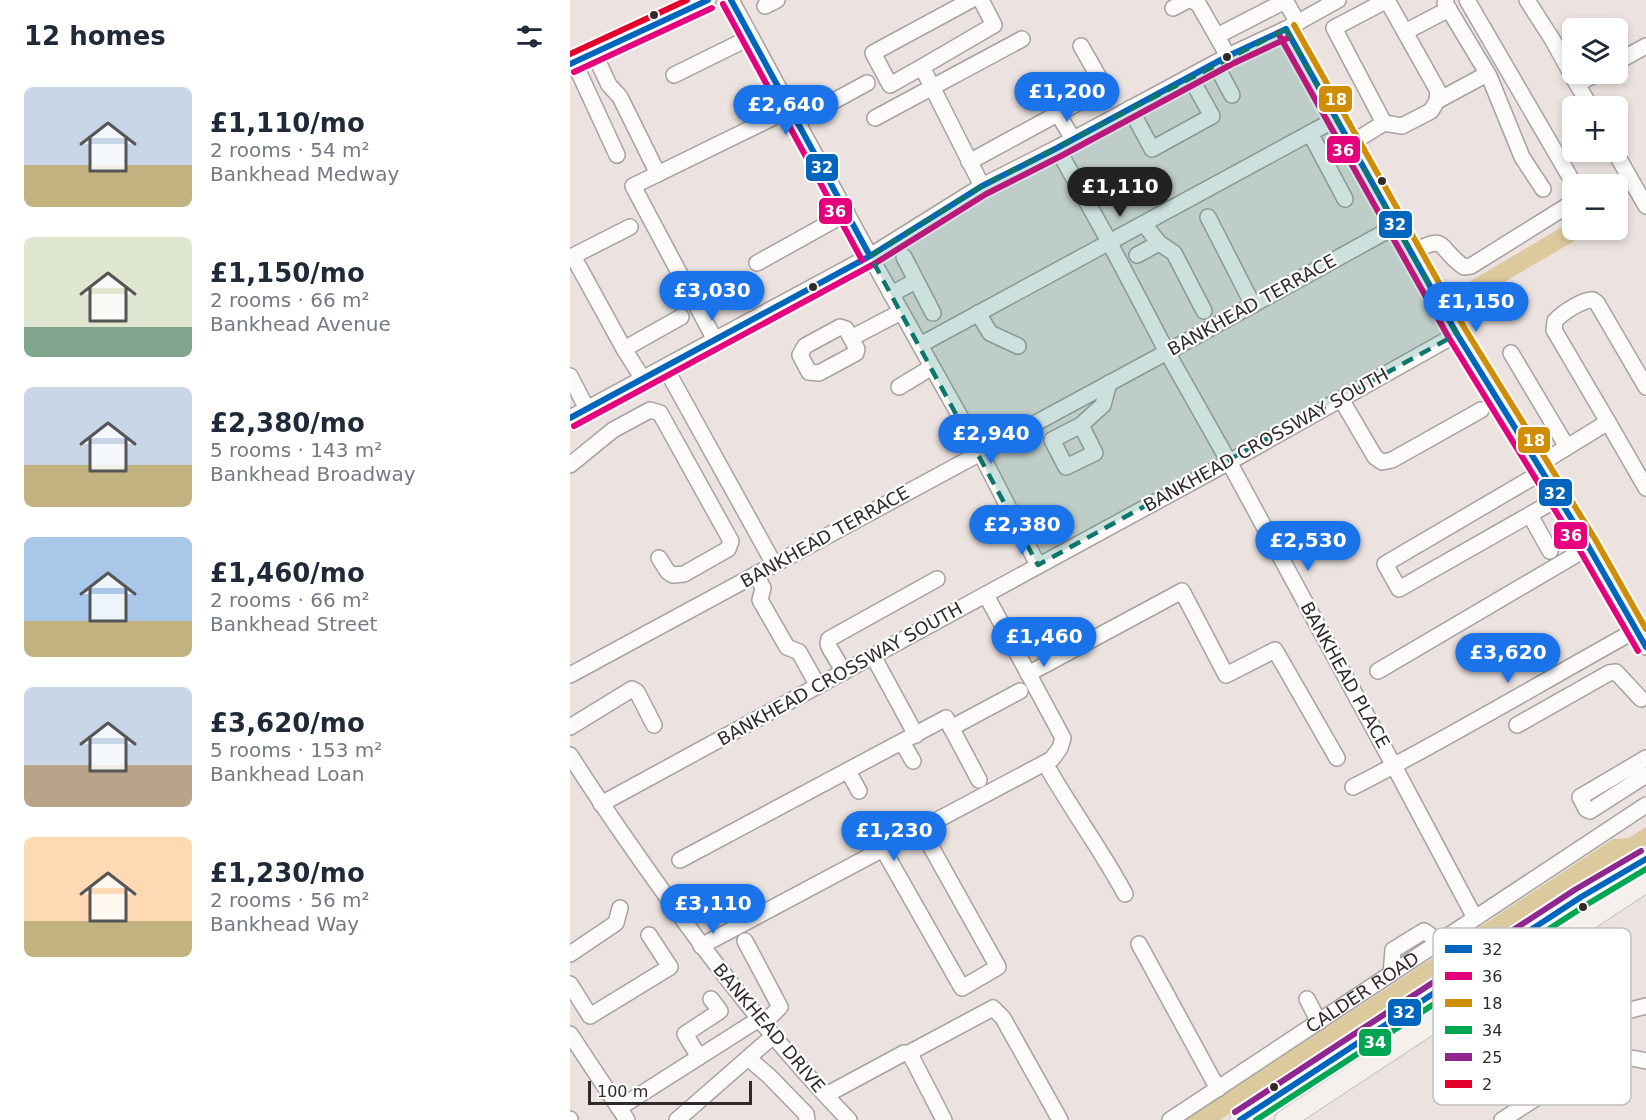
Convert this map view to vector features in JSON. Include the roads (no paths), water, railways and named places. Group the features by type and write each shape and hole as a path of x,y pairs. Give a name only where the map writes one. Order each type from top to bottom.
{"main road":[{"path":"1534,928 1646,859"},
{"path":"1576,928 1646,882"},
{"path":"1240,1120 1433,994"},
{"path":"1285,1120 1433,1022"}],"street":[{"path":"617,155 572,63 708,0"},
{"path":"731,0 980,452 1038,565"},
{"path":"971,0 873,53 890,85 994,25 981,0"},
{"path":"1173,8 1190,0 1199,5 1216,36 1232,95"},
{"path":"570,418 870,255 982,186 1338,0"},
{"path":"1350,144 1384,123 1402,126 1431,111 1437,101 1438,91 1388,0 1334,28 1384,123"},
{"path":"1467,0 1568,174"},
{"path":"1527,0 1562,57"},
{"path":"1216,36 1286,2 1292,26 1336,119 1457,333 1589,547 1646,647"},
{"path":"1405,32 1447,4 1487,74 1522,157 1543,189"},
{"path":"674,75 751,37"},
{"path":"875,118 1022,39"},
{"path":"969,162 1105,88 1081,46"},
{"path":"1628,56 1646,46"},
{"path":"594,53 609,85 620,97 658,174"},
{"path":"922,67 982,186"},
{"path":"1437,101 1487,74"},
{"path":"1130,108 1152,148 1212,116 1190,77"},
{"path":"715,340 633,186 766,121 793,114 867,84"},
{"path":"1577,84 1584,96"},
{"path":"1059,114 1073,139"},
{"path":"920,345 1336,119"},
{"path":"1310,133 1345,199"},
{"name":"BANKHEAD PLACE","path":"1057,148 1395,766 1475,918"},
{"path":"1621,162 1646,206"},
{"path":"1411,253 1435,242 1441,244 1464,267 1471,266 1562,209"},
{"path":"757,263 847,213"},
{"path":"1208,217 1253,305"},
{"path":"1143,224 1159,243 1174,253 1204,311"},
{"name":"BANKHEAD TERRACE","path":"570,675 1396,226"},
{"path":"630,227 573,256 643,379"},
{"path":"1137,255 1159,243"},
{"path":"904,257 933,313"},
{"path":"891,294 916,281"},
{"path":"1646,387 1597,303 1593,300 1585,300 1555,321 1554,330 1646,488"},
{"path":"851,338 901,312"},
{"path":"978,314 990,333 1018,346"},
{"path":"624,349 681,317"},
{"name":"BANKHEAD CROSSWAY SOUTH","path":"601,804 1229,462 1457,333"},
{"path":"1511,353 1567,447"},
{"path":"665,367 774,564"},
{"path":"899,387 932,367"},
{"path":"570,376 587,409"},
{"path":"1081,425 1103,405 1109,383"},
{"path":"1341,399 1375,457 1382,462 1392,459 1481,410"},
{"path":"570,465 614,430 650,410 660,412 731,541 728,549 684,574 668,573 659,558"},
{"path":"1558,498 1400,590 1385,564 1540,468 1567,447 1608,422"},
{"path":"1530,515 1550,551"},
{"path":"1377,671 1589,547"},
{"path":"756,574 763,588 760,600 787,647 799,652 818,686"},
{"path":"844,672 829,646 829,639 937,579"},
{"path":"1029,674 1182,591 1226,675 1275,650 1337,758"},
{"path":"701,946 1052,759 1060,748 1063,738 986,595"},
{"path":"1353,787 1395,766 1636,630"},
{"path":"873,656 909,738 913,761"},
{"path":"1517,725 1609,673 1616,672 1644,701"},
{"path":"570,727 632,689 637,692 654,725"},
{"path":"951,728 1020,691"},
{"path":"680,860 946,718 979,780"},
{"name":"BANKHEAD DRIVE","path":"571,758 701,946 765,1026 849,1120"},
{"path":"1646,758 1580,797 1581,800 1586,809 1590,811 1646,775"},
{"path":"1045,763 1125,894"},
{"path":"848,771 858,791"},
{"name":"CALDER ROAD","path":"1460,928 1646,805"},
{"path":"883,849 962,988 998,967 921,829"},
{"path":"570,954 616,923 620,908"},
{"path":"570,984 590,1016 670,967 649,935"},
{"path":"687,1117 748,1058 765,1026 780,1007 745,941"},
{"path":"1139,944 1218,1089"},
{"name":"CALDER ROAD","path":"1170,1120 1433,947"},
{"path":"699,1057 684,1034 720,1011 711,999"},
{"path":"1307,999 1318,1022"},
{"path":"1631,1010 1646,1006"},
{"path":"826,1095 993,1008 1003,1018 1060,1120"},
{"path":"570,1034 623,1114 654,1088 699,1057 765,1026"},
{"path":"907,1054 910,1054 944,1120"},
{"path":"748,1058 806,1114 807,1120"},
{"path":"1631,1059 1646,1061"},
{"path":"1504,1119 1524,1105"}]}
